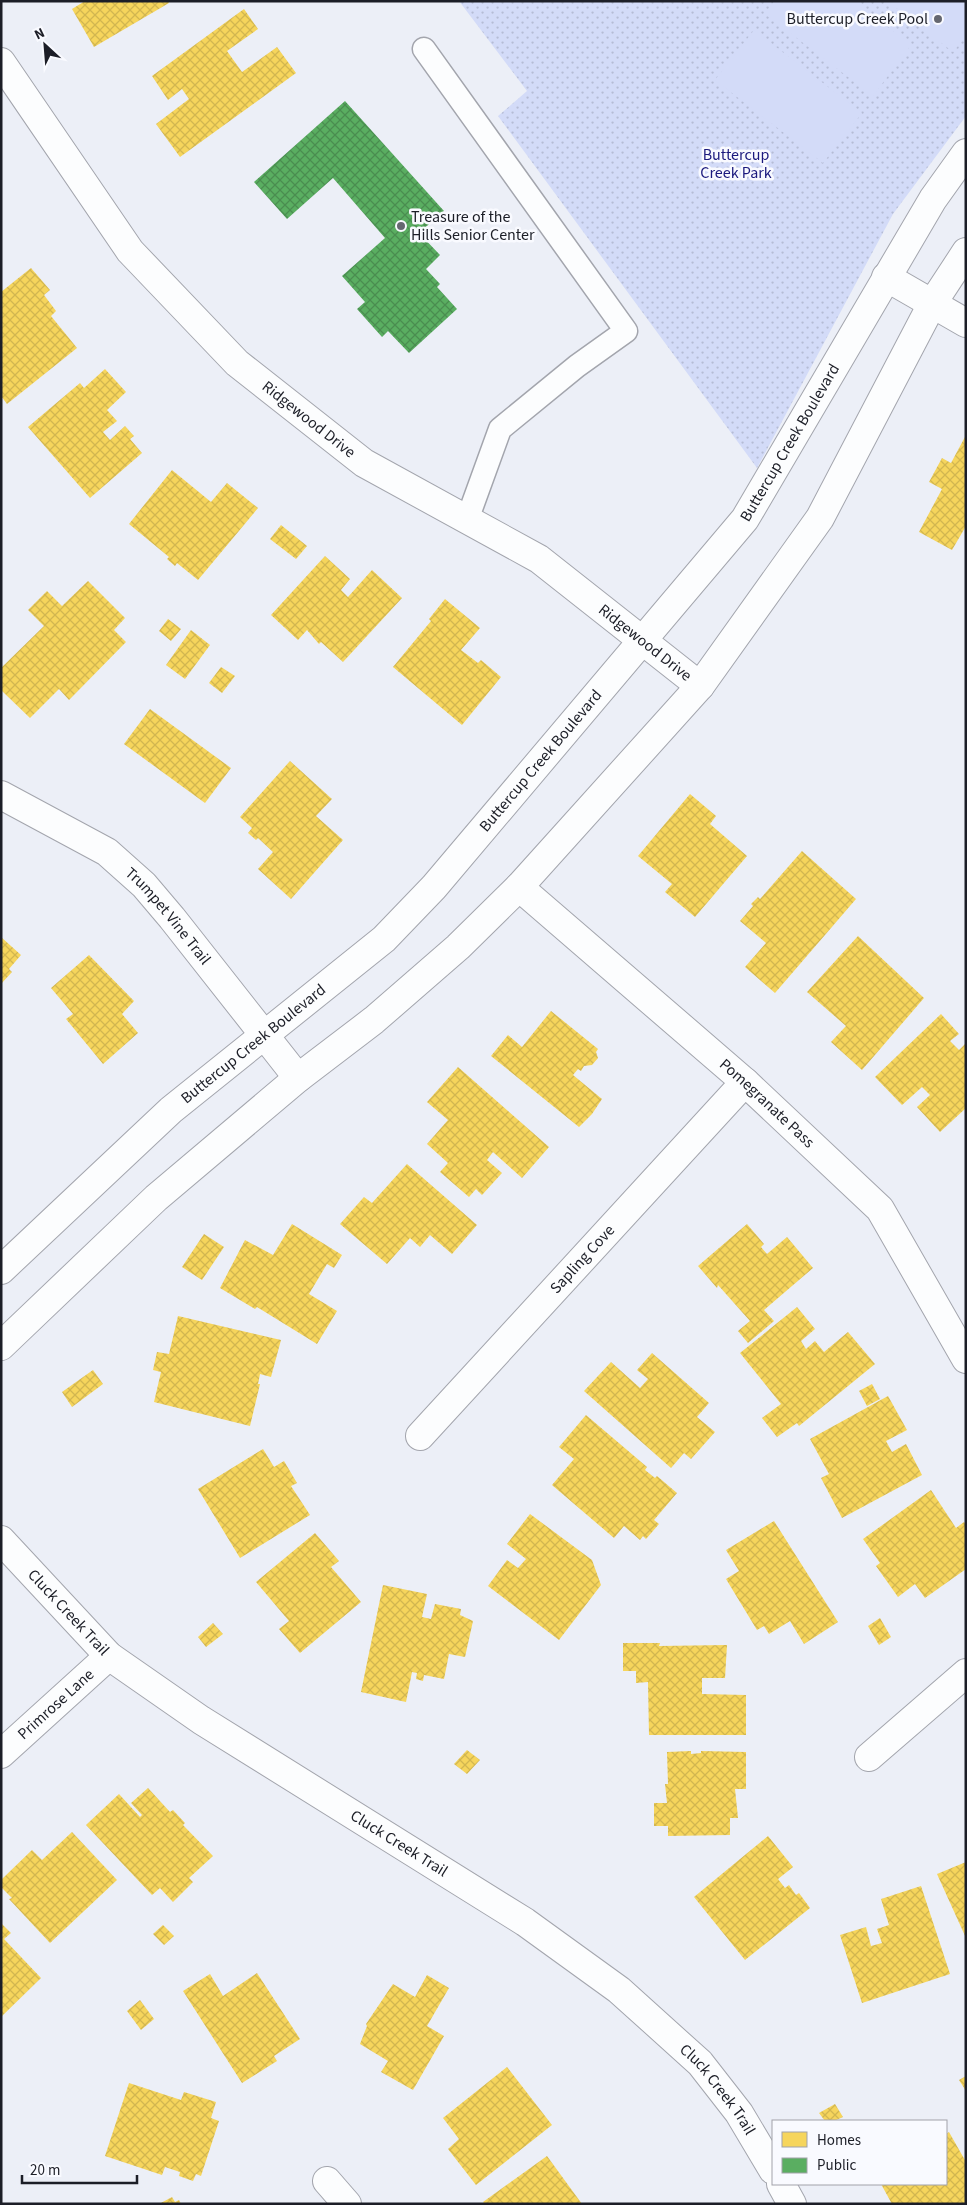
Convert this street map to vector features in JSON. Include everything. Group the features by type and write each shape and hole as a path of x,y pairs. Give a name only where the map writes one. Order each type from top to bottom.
{"street":[{"name":"Ridgewood Drive","path":"1,62 130,251 237,363 364,463 539,559 700,686"},
{"name":"Buttercup Creek Boulevard","path":"1,1270 171,1110 384,939 434,888 644,642 745,519 933,199 966,153"},
{"path":"1,1346 156,1198 298,1078 381,1014 458,947 519,887 700,686 820,518 932,304 966,252"},
{"path":"886,277 966,323"},
{"name":"Trumpet Vine Trail","path":"1,796 107,852 144,886 298,1078"},
{"name":"Pomegranate Pass","path":"519,887 745,1082 880,1209 966,1359"},
{"name":"Sapling Cove","path":"420,1436 745,1082"},
{"name":"Cluck Creek Trail","path":"1,1540 109,1656 201,1720 526,1922 619,1990 700,2063 739,2113 772,2168"},
{"name":"Primrose Lane","path":"1,1754 109,1656"},
{"path":"870,1757 966,1673"},
{"path":"327,2181 347,2204"},
{"path":"782,2185 792,2204"}],"lane":[{"path":"424,49 626,331 578,366 500,429 467,520"}],"green space":[{"name":"Buttercup Creek Park","path":"459,1 966,1 966,116 893,214 757,468 498,116 527,91"},
{"path":"774,1 854,1 911,45 873,96 765,14"},
{"name":"Buttercup Creek Pool","path":"887,1 966,1 966,36 953,52"},
{"path":"754,30 862,113 823,163 715,80"}],"building: Homes":[{"path":"85,1 168,1 169,3 94,47 72,9"},
{"path":"244,9 258,29 227,51 242,72 277,47 296,73 180,157 156,124 189,99 182,89 168,100 152,76"},
{"path":"31,268 50,290 44,295 56,311 51,316 77,348 7,404 1,396 1,292"},
{"path":"105,369 126,392 107,410 117,421 103,432 110,440 125,426 134,436 130,439 142,453 90,498 28,427 80,383 84,388"},
{"path":"966,435 966,526 952,550 919,532 942,489 929,482 942,458 951,463"},
{"path":"172,470 211,502 227,483 258,508 198,580 177,563 175,566 167,559 169,557 129,524"},
{"path":"281,525 307,546 296,559 270,539"},
{"path":"325,556 350,579 341,590 348,597 372,570 402,598 343,662 321,642 319,644 307,630 298,640 271,615"},
{"path":"88,581 125,618 114,630 126,642 69,700 59,689 30,718 1,690 1,668 44,626 28,610 47,591 62,606"},
{"path":"445,599 480,628 461,650 478,663 481,660 501,677 462,725 393,667 431,621 429,619"},
{"path":"168,619 181,629 171,641 159,631"},
{"path":"191,630 210,645 185,679 166,665"},
{"path":"221,667 235,676 222,693 209,683"},
{"path":"150,709 231,768 205,803 124,744"},
{"path":"290,761 332,799 316,816 343,840 291,899 258,869 273,852 258,838 256,840 248,833 252,828 240,817"},
{"path":"690,794 716,816 710,824 747,856 695,917 665,892 672,884 638,856"},
{"path":"802,851 856,899 775,993 745,967 766,943 740,921 753,906 751,904 758,897 760,899"},
{"path":"858,936 924,998 862,1070 831,1042 846,1026 807,992"},
{"path":"1,937 21,955 9,969 12,972 1,984"},
{"path":"89,955 134,1001 122,1014 138,1033 103,1064 66,1019 73,1014 51,988"},
{"path":"551,1011 598,1049 596,1052 598,1058 592,1065 584,1066 581,1071 578,1069 573,1075 602,1099 592,1114 579,1127 491,1056 508,1035 522,1047"},
{"path":"941,1014 959,1034 950,1041 959,1050 966,1043 966,1108 940,1132 917,1107 930,1095 922,1087 902,1105 875,1077"},
{"path":"458,1067 549,1147 522,1178 493,1152 487,1160 502,1173 482,1195 476,1189 469,1197 440,1172 448,1163 427,1144 448,1120 427,1102"},
{"path":"407,1164 477,1225 452,1254 430,1235 420,1247 410,1238 387,1264 340,1224 364,1197 372,1203"},
{"path":"292,1224 342,1255 334,1268 327,1264 309,1294 337,1311 317,1344 257,1307 255,1309 220,1288 245,1240 273,1255"},
{"path":"747,1224 764,1244 761,1247 767,1254 787,1237 813,1268 764,1310 774,1321 748,1343 738,1331 750,1321 698,1266"},
{"path":"204,1234 224,1247 202,1280 182,1267"},
{"path":"797,1307 815,1329 801,1341 806,1349 815,1341 824,1352 848,1332 875,1364 799,1426 797,1423 777,1437 762,1418 781,1404 740,1353"},
{"path":"178,1316 281,1340 271,1377 260,1374 258,1384 260,1384 250,1426 154,1402 161,1372 153,1370 157,1352 169,1354"},
{"path":"652,1353 709,1403 697,1417 715,1432 691,1459 684,1453 671,1468 584,1391 611,1362 640,1388 648,1379 637,1370"},
{"path":"93,1370 103,1384 72,1407 62,1392"},
{"path":"872,1384 880,1399 867,1406 859,1391"},
{"path":"888,1396 907,1430 886,1441 892,1452 906,1444 922,1475 842,1518 821,1478 829,1474 810,1439"},
{"path":"586,1415 647,1467 645,1470 655,1478 657,1476 677,1493 654,1520 659,1524 646,1539 643,1536 640,1540 624,1526 614,1538 552,1485 574,1459 559,1447"},
{"path":"263,1449 274,1467 284,1461 297,1483 291,1486 310,1515 240,1558 198,1489"},
{"path":"931,1490 956,1528 964,1522 966,1524 966,1569 925,1598 915,1584 898,1597 876,1566 880,1563 863,1539"},
{"path":"530,1514 592,1560 601,1585 559,1640 488,1586 507,1560 518,1568 526,1559 507,1544"},
{"path":"774,1521 838,1622 804,1644 790,1621 769,1634 764,1626 757,1630 726,1579 739,1571 726,1550"},
{"path":"315,1533 339,1561 331,1567 361,1602 300,1653 279,1629 289,1621 256,1582"},
{"path":"383,1585 427,1594 422,1617 431,1619 435,1604 461,1609 460,1615 473,1621 465,1657 449,1654 444,1679 424,1675 423,1681 416,1679 417,1673 412,1672 406,1702 361,1692"},
{"path":"880,1618 891,1637 879,1645 868,1626"},
{"path":"213,1623 223,1634 206,1647 198,1637"},
{"path":"623,1643 660,1643 659,1646 727,1645 725,1678 702,1678 702,1694 746,1695 746,1735 649,1735 648,1682 636,1683 636,1671 623,1671"},
{"path":"467,1750 480,1760 467,1774 454,1764"},
{"path":"691,1751 691,1754 701,1753 701,1751 746,1752 746,1789 735,1789 738,1818 730,1818 730,1835 668,1836 668,1826 654,1826 654,1803 667,1803 665,1784 668,1784 667,1752"},
{"path":"148,1788 170,1812 173,1810 185,1823 183,1825 213,1856 189,1878 193,1882 173,1902 160,1888 152,1895 86,1825 119,1794 140,1817 142,1815 131,1803"},
{"path":"72,1832 117,1880 50,1943 9,1899 12,1898 1,1887 1,1880 32,1850 42,1860"},
{"path":"768,1836 793,1867 778,1879 785,1888 789,1885 796,1895 799,1893 810,1908 745,1960 694,1897"},
{"path":"966,1862 966,1938 937,1874"},
{"path":"921,1886 950,1974 862,2003 840,1935 866,1927 871,1946 882,1943 877,1929 889,1925 881,1899"},
{"path":"1,1923 11,1933 4,1939 41,1978 1,2017"},
{"path":"163,1925 174,1936 164,1945 153,1934"},
{"path":"257,1973 300,2039 274,2056 277,2061 242,2083 183,1991 210,1974 223,1996"},
{"path":"427,1975 449,1988 427,2026 444,2036 413,2090 381,2072 388,2061 360,2044 367,2026 366,2024 393,1984 415,1997"},
{"path":"140,2000 154,2019 141,2030 127,2011"},
{"path":"507,2067 552,2125 476,2185 448,2149 459,2139 443,2118"},
{"path":"966,2076 966,2091 959,2080"},
{"path":"129,2083 181,2100 184,2092 216,2102 211,2118 219,2121 201,2176 196,2174 193,2181 179,2176 180,2172 165,2167 162,2175 105,2156"},
{"path":"835,2104 843,2117 836,2120 824,2120 819,2113"},
{"path":"949,2132 966,2162 966,2204 892,2204 882,2185 947,2185 947,2133"},
{"path":"547,2156 582,2204 485,2204 483,2202"},
{"path":"172,2197 175,2202 179,2200 181,2204 159,2204"}],"building: Public":[{"name":"Treasure of the Hills Senior Center","path":"345,101 444,211 419,233 440,255 426,269 440,284 437,287 457,309 409,353 388,331 382,337 357,309 365,302 342,276 385,238 333,178 287,219 254,182"}],"place":[{"name":"Buttercup Creek Pool","path":"938,19"},
{"name":"Treasure of the Hills Senior Center","path":"401,226"}]}
